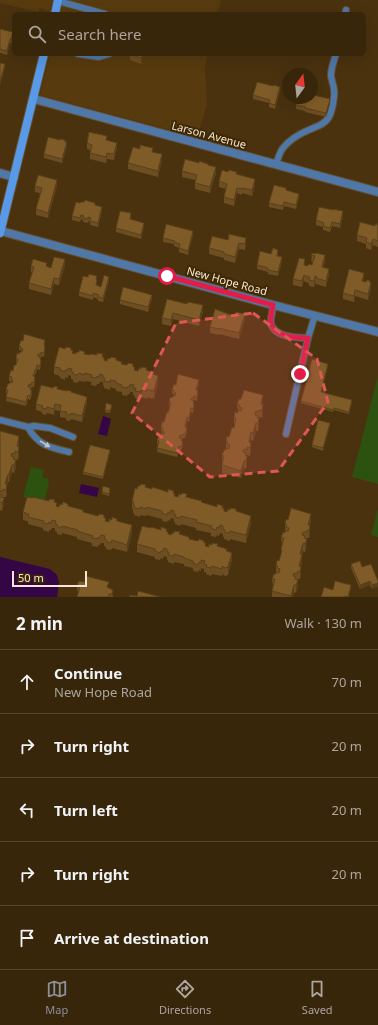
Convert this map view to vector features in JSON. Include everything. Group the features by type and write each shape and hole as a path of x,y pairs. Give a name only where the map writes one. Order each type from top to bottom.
{"main road":[{"path":"55,12 58,0"},
{"path":"0,232 44,56"}],"street":[{"name":"Larson Avenue","path":"34,99 378,192"},
{"path":"0,173 14,177"},
{"name":"New Hope Road","path":"0,232 378,332"}],"lane":[{"path":"58,0 98,12"},
{"path":"92,56 102,56"},
{"path":"276,165 280,153 288,143 321,125 329,117 332,110 334,91 331,75 335,56"},
{"path":"273,305 271,324 274,329 282,335 294,338 308,338"},
{"path":"286,434 308,338 315,315"},
{"path":"0,420 28,427 34,426 50,428 73,437"},
{"path":"28,427 32,434 48,447 69,452"}],"highlighted area":[{"path":"253,313 317,359 328,402 278,471 210,477 132,413 176,323"}],"shaded area":[{"path":"0,0 53,0 50,12 40,8 38,12 0,3"},
{"path":"64,0 221,0 218,12 61,12"},
{"path":"50,56 208,56 205,68 207,104 197,137 40,95"},
{"path":"103,416 111,419 107,436 98,434"},
{"path":"81,484 99,488 97,497 79,493"},
{"path":"0,557 50,569 57,575 59,583 57,597 0,597"}],"green space":[{"path":"378,376 378,484 352,477"},
{"path":"31,467 44,470 42,477 48,479 49,483 44,503 23,497"},
{"path":"378,508 378,537 371,535"}],"building":[{"path":"0,29 12,32 7,51 0,49"},
{"path":"0,63 5,64 0,82"},
{"path":"257,82 280,87 275,105 269,103 270,100 253,95"},
{"path":"318,96 330,99 326,113 296,105 318,104"},
{"path":"89,132 107,136 106,140 117,143 114,154 107,153 106,157 90,153 92,145 87,143"},
{"path":"48,137 65,140 65,142 67,142 62,159 44,154"},
{"path":"140,145 153,148 152,152 162,154 158,171 128,163 133,147 140,149"},
{"path":"185,159 199,163 199,161 216,167 210,187 195,183 197,175 182,171"},
{"path":"222,170 237,172 236,174 255,179 252,190 237,188 234,200 224,197 227,184 219,181"},
{"path":"38,175 57,180 48,213 36,209 42,188 35,186"},
{"path":"274,185 286,188 286,190 299,194 296,205 284,202 283,206 269,203"},
{"path":"85,200 102,207 98,223 90,221 91,218 88,217 88,219 83,218 84,216 81,215 80,218 72,216 76,202 80,203 84,202"},
{"path":"319,207 343,211 340,224 332,222 330,228 323,226 324,223 316,220"},
{"path":"120,211 131,213 130,219 144,223 141,235 116,228"},
{"path":"360,222 375,226 375,224 378,225 378,241 373,239 371,244 366,242 367,238 357,235"},
{"path":"166,224 193,231 188,251 179,248 180,244 174,242 175,241 163,238"},
{"path":"229,234 246,238 245,244 239,243 235,257 209,248 212,236 228,240"},
{"path":"273,248 278,250 277,256 282,257 278,272 268,270 268,268 257,265 260,251 271,254"},
{"path":"312,253 325,255 322,267 329,269 326,281 316,278 316,276 314,281 309,280 310,277 304,275 302,281 293,279 299,258 305,259 304,265 312,265 315,256 311,255"},
{"path":"54,257 65,259 59,279 54,278 51,289 29,283 34,267 31,266 33,259 47,263 46,266 51,268"},
{"path":"349,269 364,273 362,281 366,282 367,280 371,283 368,294 355,290 354,296 343,293"},
{"path":"89,274 97,276 96,285 101,287 104,275 109,277 103,298 98,297 99,295 93,293 93,296 79,292 83,276 88,277"},
{"path":"123,287 152,295 148,307 120,300"},
{"path":"167,299 187,304 188,302 203,305 199,320 173,313 171,320 162,318"},
{"path":"215,309 234,316 236,312 245,314 239,333 210,327"},
{"path":"24,334 45,340 44,353 41,352 41,354 38,354 41,360 40,366 37,365 35,370 33,376 35,377 34,383 32,382 31,385 29,384 28,387 31,387 30,390 32,390 30,396 28,395 26,402 6,397 8,390 6,389 8,384 10,382 12,383 13,380 11,379 12,377 9,376 11,370 13,371 14,365 16,365 18,359 16,359 17,353 19,354 22,352 23,349 19,346 21,340 23,341"},
{"path":"59,347 65,349 66,347 71,348 73,351 72,353 76,354 79,350 85,352 84,354 90,355 97,355 97,353 103,354 102,357 104,357 104,360 107,361 108,358 110,359 111,357 116,358 116,360 122,362 121,364 133,364 133,367 135,367 134,370 138,371 141,367 147,368 146,370 152,372 152,375 158,376 154,391 148,389 147,391 135,391 136,388 133,388 134,385 130,384 130,387 122,387 122,385 116,383 116,381 104,381 105,378 103,378 103,375 100,374 99,377 97,376 96,378 85,373 85,375 79,373 78,375 73,374 71,371 72,369 68,368 65,372 60,370 60,368 54,367"},
{"path":"312,359 328,364 321,392 352,400 349,412 334,408 333,410 301,401"},
{"path":"178,374 199,380 196,390 198,390 197,397 194,396 191,400 194,401 193,409 191,408 189,418 187,417 185,427 187,428 185,434 182,436 180,435 179,438 182,438 181,441 183,441 181,447 179,446 177,453 157,448 159,441 157,440 161,433 164,434 164,431 162,430 163,428 161,427 162,422 164,422 167,412 168,413 171,403 169,403 170,397 172,398 175,396 176,393 172,390 174,384 176,385"},
{"path":"41,385 53,388 54,386 58,387 57,389 71,391 87,397 82,416 71,413 70,415 66,414 67,412 60,411 61,405 55,404 54,409 47,407 46,409 42,408 43,406 36,404"},
{"path":"244,390 263,395 261,404 263,405 262,410 259,410 259,412 256,411 255,415 259,418 258,424 256,423 253,433 251,432 249,442 251,443 250,448 247,447 247,450 244,449 243,452 246,453 245,455 247,456 241,471 222,465 224,456 222,455 226,448 229,449 230,445 226,442 227,436 229,437 232,427 234,428 236,418 234,417 235,412 238,413 238,410 241,411 242,408 237,404 239,399 241,399"},
{"path":"106,403 112,405 110,411 105,410"},
{"path":"318,420 330,423 323,448 312,445"},
{"path":"0,431 19,436 17,446 19,447 18,452 15,451 15,454 12,453 11,456 16,460 8,474 5,484 7,484 6,490 3,489 3,491 0,491"},
{"path":"90,445 110,450 103,477 83,472"},
{"path":"141,484 152,489 152,487 168,492 168,489 174,491 174,496 178,497 179,494 181,495 182,493 187,494 186,497 217,507 217,504 223,506 222,508 224,508 224,511 227,512 228,509 230,510 231,508 251,516 246,535 230,531 230,533 224,532 225,530 223,529 223,526 220,525 216,530 211,528 212,526 196,522 197,520 181,516 180,518 175,517 176,515 174,514 174,511 171,510 167,515 162,513 162,511 147,507 146,509 140,507 140,509 134,508 134,502 132,501 135,488 137,489"},
{"path":"103,486 110,488 109,494 102,492"},
{"path":"0,494 2,495 1,497 4,498 2,503 0,502"},
{"path":"27,497 49,501 49,499 55,500 54,502 57,503 56,506 59,507 63,502 68,504 68,506 83,510 83,512 98,516 99,514 104,515 104,518 106,518 105,521 109,522 109,519 112,520 112,517 117,519 117,521 132,525 127,545 112,540 111,543 106,541 106,539 104,539 105,536 101,535 98,539 92,538 93,536 77,531 78,530 62,526 62,528 55,524 56,521 52,520 49,524 43,523 44,521 28,517 29,514 25,514 26,513 23,512"},
{"path":"291,508 311,514 308,525 310,525 309,531 307,530 306,532 303,532 302,535 307,539 305,544 303,543 300,554 302,555 299,566 301,567 300,572 298,571 297,574 294,573 293,576 298,580 296,585 294,585 291,596 272,591 275,579 272,579 276,572 279,573 280,569 276,566 282,550 284,538 281,538 283,532 285,533 285,531 288,531 289,528 286,527 287,525 285,524 286,519 288,520"},
{"path":"142,526 161,530 161,527 167,529 166,531 168,534 171,535 175,531 180,532 179,534 189,537 189,539 198,541 199,539 204,541 204,543 206,543 205,546 209,547 209,544 212,545 212,543 218,544 217,546 227,549 226,551 232,553 228,567 226,568 222,566 222,569 212,566 211,568 206,567 207,565 204,564 205,561 201,560 201,563 199,562 198,565 184,557 174,554 174,556 168,555 169,552 167,552 167,549 164,548 160,553 155,551 155,549 137,544"},
{"path":"360,561 362,567 371,564 378,583 372,585 370,581 360,585 351,564"},
{"path":"86,576 109,582 107,587 113,590 112,594 109,594 109,597 77,597 80,586 77,585 79,581 85,582"},
{"path":"335,581 351,585 348,597 321,597 324,587 333,590"},
{"path":"138,591 161,597 130,597 130,595 137,596"}],"route":[{"path":"167,276 273,305 271,324 274,329 282,335 294,338 308,338 300,374"}]}
